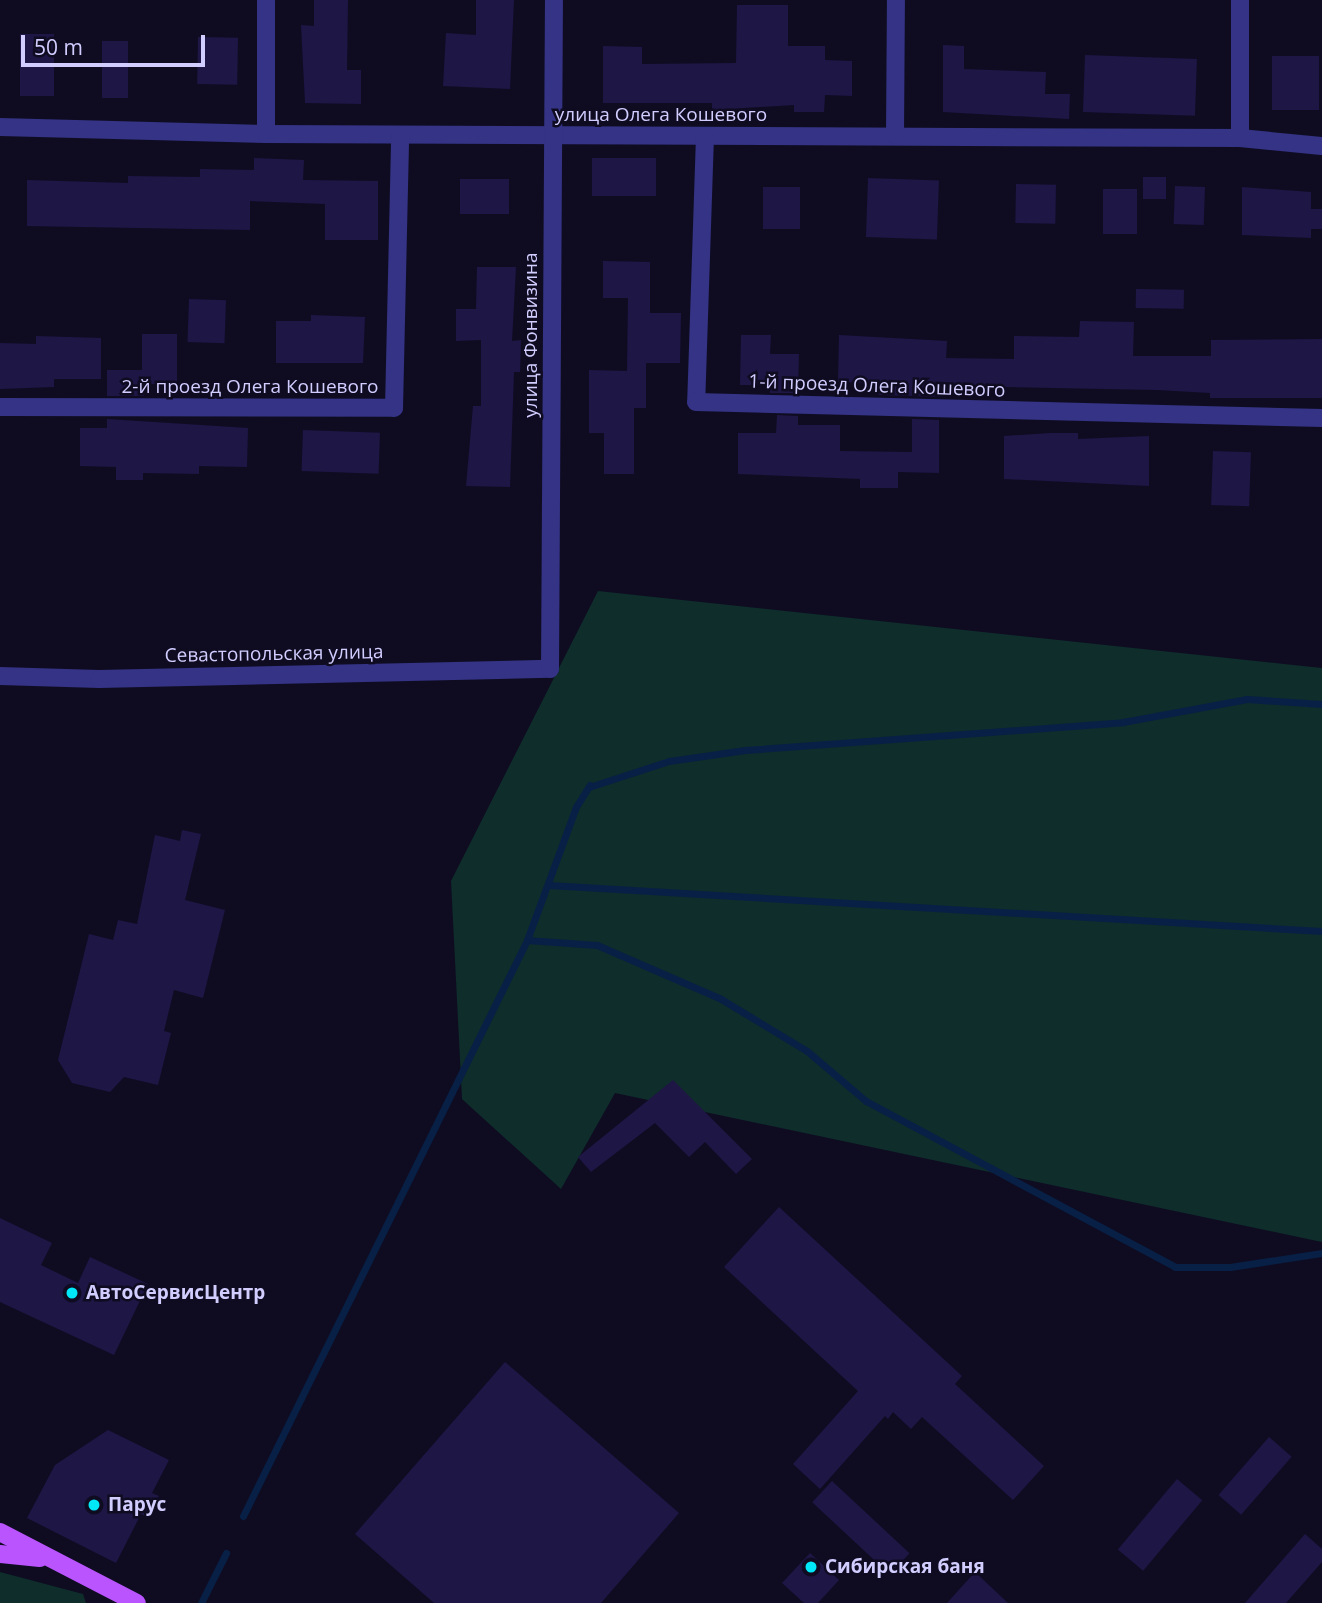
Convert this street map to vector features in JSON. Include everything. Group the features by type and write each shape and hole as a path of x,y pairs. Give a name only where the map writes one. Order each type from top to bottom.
{"main road":[{"path":"0,1532 137,1603"},
{"path":"0,1554 54,1560"}],"street":[{"path":"266,0 266,134"},
{"name":"улица Фонвизина","path":"550,669 554,0"},
{"path":"895,135 896,0"},
{"path":"1240,0 1240,138"},
{"name":"улица Олега Кошевого","path":"0,127 266,134 1240,138 1322,146"},
{"name":"2-й проезд Олега Кошевого","path":"0,407 394,408 400,135"},
{"name":"1-й проезд Олега Кошевого","path":"705,136 696,402 1322,418"},
{"name":"Севастопольская улица","path":"0,676 99,679 550,669"}],"green space":[{"path":"598,591 1322,668 1322,1242 615,1093 561,1189 462,1099 451,881"},
{"path":"0,1572 83,1594 86,1603 0,1603"}],"building":[{"path":"314,0 348,0 347,70 361,70 361,104 305,103 301,25 314,26"},
{"path":"476,0 514,0 510,89 443,86 446,33 476,35"},
{"path":"737,5 788,5 788,46 825,46 825,60 852,61 852,96 825,95 824,112 794,112 794,105 712,110 712,103 603,103 603,46 642,47 642,64 736,63"},
{"path":"20,34 54,34 54,96 20,96"},
{"path":"198,37 238,38 237,85 197,84"},
{"path":"102,41 128,41 128,98 102,98"},
{"path":"943,45 964,46 964,69 1046,72 1045,94 1070,94 1069,119 943,112"},
{"path":"1085,55 1197,59 1195,116 1083,112"},
{"path":"1272,56 1319,56 1319,110 1272,110"},
{"path":"254,158 304,160 303,180 378,181 378,240 325,240 325,204 250,201 250,230 27,226 27,180 128,183 128,176 200,177 200,169 254,170"},
{"path":"592,158 656,158 656,196 592,196"},
{"path":"1143,177 1166,177 1166,199 1143,199"},
{"path":"868,178 939,180 937,239 866,237"},
{"path":"460,179 509,179 509,214 460,214"},
{"path":"1016,184 1056,185 1055,224 1015,223"},
{"path":"1175,186 1205,187 1204,225 1174,224"},
{"path":"763,187 800,187 800,229 763,229"},
{"path":"1242,187 1311,192 1311,209 1322,209 1322,229 1311,229 1311,238 1242,235"},
{"path":"1103,189 1137,189 1137,234 1103,234"},
{"path":"603,261 650,262 650,313 681,313 680,363 646,363 646,408 634,408 634,474 604,474 604,433 589,433 589,370 627,371 628,298 603,298"},
{"path":"477,267 516,267 512,341 521,340 520,372 514,372 510,487 466,486 473,406 481,406 481,340 456,341 456,309 476,309"},
{"path":"1136,289 1184,290 1184,309 1136,308"},
{"path":"189,299 226,300 224,343 187,342"},
{"path":"311,315 365,317 363,363 276,363 276,321 311,321"},
{"path":"1080,321 1134,322 1133,356 1211,356 1211,340 1322,339 1322,398 1210,398 1210,393 1157,390 946,386 946,397 878,395 878,383 838,382 839,335 947,341 946,358 1014,359 1014,336 1079,337"},
{"path":"142,334 177,334 177,384 144,384 144,396 107,396 107,370 142,370"},
{"path":"741,335 771,335 770,354 799,354 798,393 770,393 770,385 740,385"},
{"path":"36,336 101,338 101,379 54,379 54,387 0,389 0,343 36,344"},
{"path":"777,415 798,416 798,425 840,425 840,451 912,452 912,419 939,420 939,473 898,472 898,488 860,488 860,479 738,474 738,433 776,433"},
{"path":"107,419 248,428 247,467 199,466 199,474 143,473 143,480 116,480 116,467 80,466 80,428 107,428"},
{"path":"303,430 380,433 379,474 302,471"},
{"path":"1078,433 1078,439 1149,436 1149,486 1004,479 1004,436"},
{"path":"1213,451 1251,452 1249,506 1211,505"},
{"path":"182,830 201,834 185,900 225,910 203,998 174,990 164,1031 171,1033 158,1085 124,1077 110,1092 72,1083 58,1060 89,934 113,940 118,920 137,924 155,835 180,841"},
{"path":"673,1080 752,1159 736,1174 705,1142 689,1157 655,1123 591,1172 578,1157"},
{"path":"779,1207 962,1376 955,1384 1044,1466 1013,1500 922,1417 911,1429 893,1412 888,1419 885,1416 820,1489 793,1464 858,1391 724,1267"},
{"name":"АвтоСервисЦентр","path":"0,1218 52,1243 41,1265 78,1283 90,1257 148,1284 114,1355 0,1302"},
{"path":"505,1362 679,1513 601,1603 434,1603 355,1534"},
{"name":"Парус","path":"108,1430 169,1460 152,1493 159,1496 149,1518 141,1514 116,1563 27,1518 55,1465"},
{"path":"1269,1437 1292,1457 1241,1515 1218,1495"},
{"path":"1177,1479 1202,1500 1143,1571 1118,1549"},
{"path":"832,1481 910,1553 890,1575 812,1502"},
{"path":"1305,1534 1322,1549 1322,1562 1286,1603 1245,1603"},
{"name":"Сибирская баня","path":"810,1553 839,1580 818,1603 804,1603 782,1583"},
{"path":"975,1572 1008,1603 947,1603"}],"waterway":[{"path":"589,787 669,761 745,750 1123,722 1247,699 1322,704"},
{"path":"243,1516 527,940 576,807 590,785"},
{"path":"549,885 1322,931"},
{"path":"527,940 597,945 721,999 807,1051 866,1101 1175,1267 1230,1267 1322,1253"},
{"path":"201,1603 226,1553"}],"place":[{"name":"АвтоСервисЦентр","path":"72,1293"},
{"name":"Парус","path":"94,1505"},
{"name":"Сибирская баня","path":"811,1567"}]}
